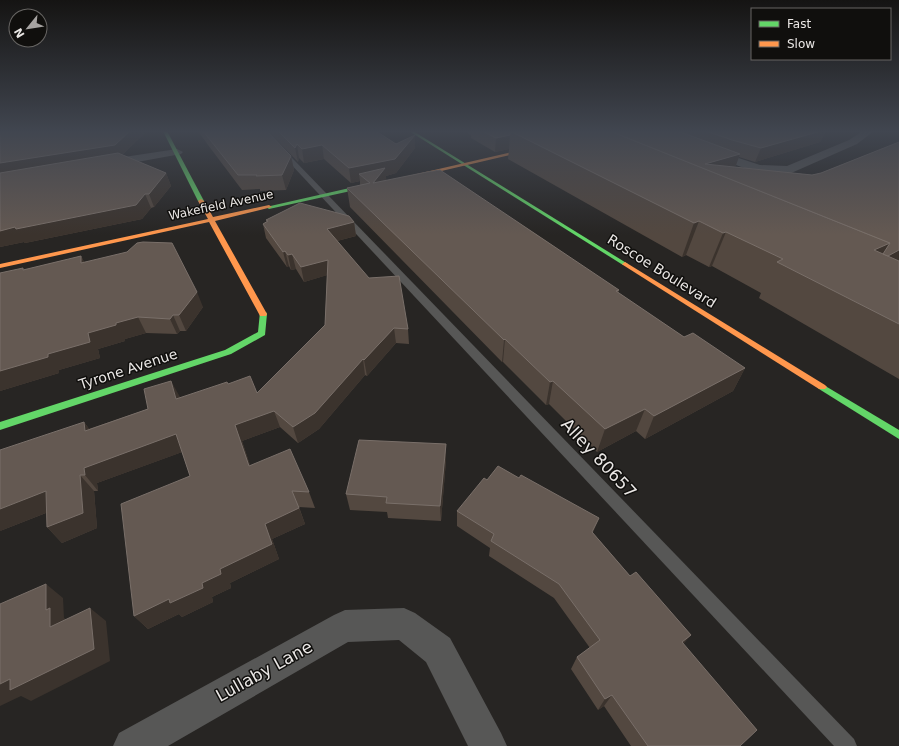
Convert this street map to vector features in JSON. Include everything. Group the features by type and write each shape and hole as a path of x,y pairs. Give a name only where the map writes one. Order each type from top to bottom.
{"street":[{"path":"184,166 210,219"},
{"path":"401,178 457,166"},
{"name":"Roscoe Boulevard","path":"468,166 899,435"},
{"path":"748,166 766,170 789,170 799,166"},
{"name":"Wakefield Avenue","path":"0,266 210,219 386,182"},
{"name":"Tyrone Avenue","path":"0,426 228,352 262,333 263,312 210,219"},
{"name":"Lullaby Lane","path":"132,746 345,626 404,624 438,650 488,746"}],"lane":[{"name":"Alley 80657","path":"297,166 847,746"}],"building":[{"path":"42,166 149,166 166,173 149,194 145,194 136,205 0,231 0,173"},
{"path":"231,166 286,166 282,175 238,175"},
{"path":"346,166 360,166 349,168"},
{"path":"580,166 697,166 890,243 874,250 899,261 899,324 777,262 783,259 699,221 694,223"},
{"path":"697,166 723,166 812,175 839,166 899,166 899,250 888,256 883,254 890,243"},
{"path":"385,168 373,183 440,170 619,290 616,291 684,337 693,333 745,368 654,416 645,409 605,429 553,381 550,382 505,339 504,340 347,188 370,183 359,174"},
{"path":"300,203 349,216 354,222 327,229 369,278 399,276 408,329 394,328 364,360 363,359 315,413 293,427 274,411 235,425 249,466 290,449 309,492 292,491 299,508 265,524 272,544 220,569 221,574 202,583 203,588 170,603 169,599 134,616 121,504 190,476 176,434 84,468 85,475 80,475 83,513 47,527 46,491 0,509 0,450 84,422 85,431 148,409 144,389 171,381 176,399 250,376 257,393 325,325 328,260 301,267 292,254 288,255 285,251 283,252 263,224 268,221 266,220"},
{"path":"137,243 172,243 197,292 179,315 173,315 170,319 138,317 116,323 116,325 88,333 90,342 48,354 48,357 0,371 0,273 23,268 23,270 81,256 81,263 127,252"},
{"path":"359,440 446,444 440,506 386,503 387,497 346,494"},
{"path":"498,466 519,478 521,475 599,518 592,532 630,576 636,572 691,635 682,642 757,730 740,746 648,746 612,695 605,699 577,657 600,640 559,584 491,541 494,534 457,511 484,478 487,480"},
{"path":"46,584 46,610 50,608 50,627 90,608 94,649 10,690 10,679 0,684 0,604"}],"traffic: fast":[{"path":"183,166 201,201"},
{"path":"467,166 625,264"},
{"path":"269,207 376,184"},
{"path":"0,426 228,352 262,333 263,314"},
{"path":"822,387 899,435"}],"traffic: slow":[{"path":"407,177 456,166"},
{"path":"201,201 263,314"},
{"path":"0,266 269,207"},
{"path":"625,264 822,387"}]}
